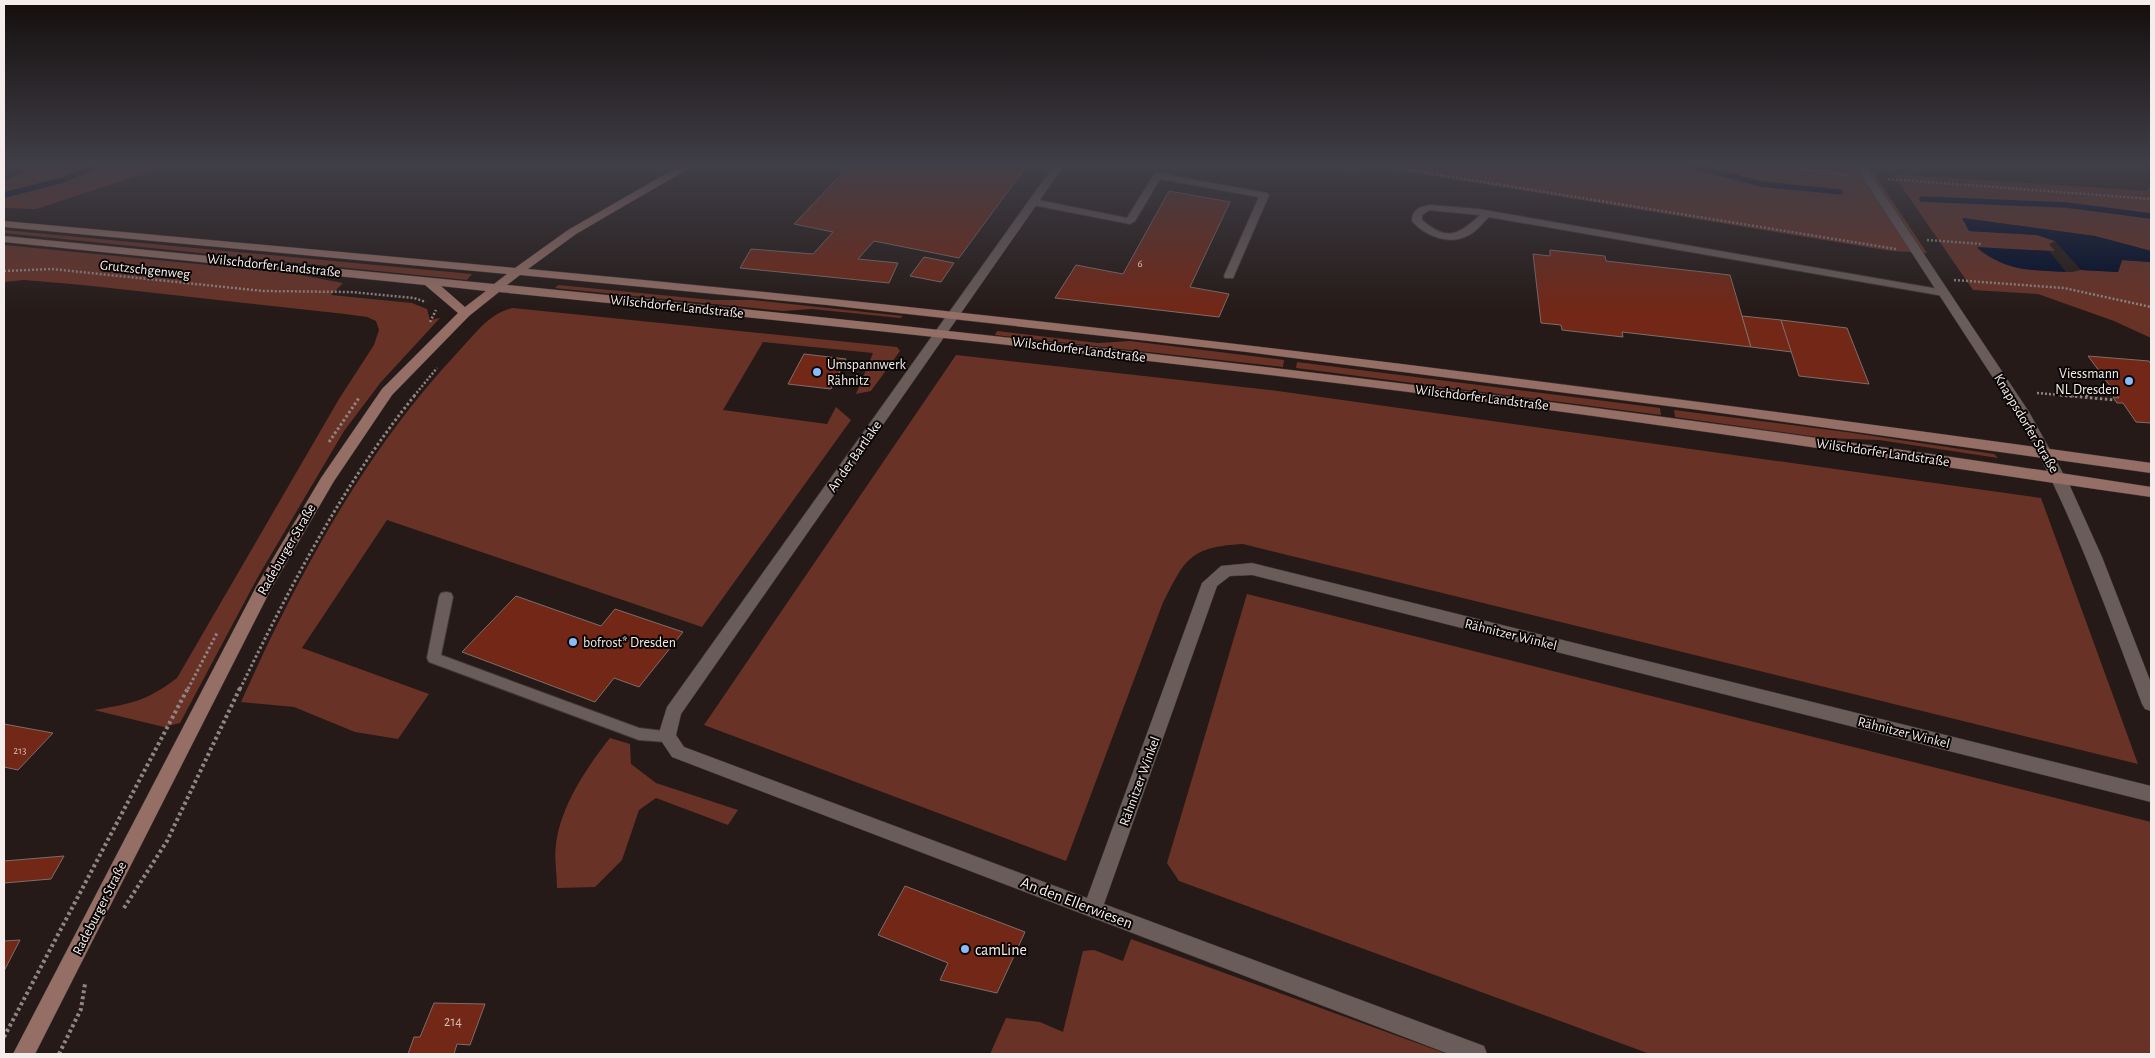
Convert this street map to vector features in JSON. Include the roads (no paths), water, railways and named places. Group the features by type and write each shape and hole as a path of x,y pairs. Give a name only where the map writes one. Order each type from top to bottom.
{"main road":[{"name":"Radeburger Straße","path":"24,1054 264,587 328,478 387,392 465,313 514,272 572,232 605,213"},
{"name":"Wilschdorfer Landstraße","path":"4,224 953,315 1455,375 2151,468"},
{"name":"Wilschdorfer Landstraße","path":"4,239 940,333 1465,394 2060,477 2151,492"},
{"path":"428,281 465,313"}],"street":[{"name":"An der Bartlake","path":"667,736 673,712 1025,213"},
{"name":"Knappsdorfer Straße","path":"1892,213 2047,453 2060,477 2151,704"},
{"name":"Rähnitzer Winkel","path":"1093,908 1210,583 1226,570 1252,569 2151,794"},
{"name":"An den Ellerwiesen","path":"667,736 678,752 1476,1054"}],"lane":[{"path":"1091,213 1130,221 1135,213"},
{"path":"1229,276 1256,213"},
{"path":"1418,213 1417,221 1426,229 1450,237 1463,235 1487,214"},
{"path":"1482,213 1944,293"},
{"path":"446,597 434,658 639,734 667,736"}],"water":[{"path":"1962,218 2095,236 2151,251 2151,262 2122,260 2118,272 2081,270 2055,241 2037,235 1969,231"},
{"path":"1977,247 2049,251 2066,272 2029,270 2009,266"}],"waterway":[{"path":"2131,213 2151,216"}],"place":[{"name":"Umspannwerk Rähnitz","path":"817,372"},
{"name":"Viessmann NL Dresden","path":"2129,381"},
{"name":"bofrost* Dresden","path":"573,642"},
{"name":"camLine","path":"965,949"}]}
